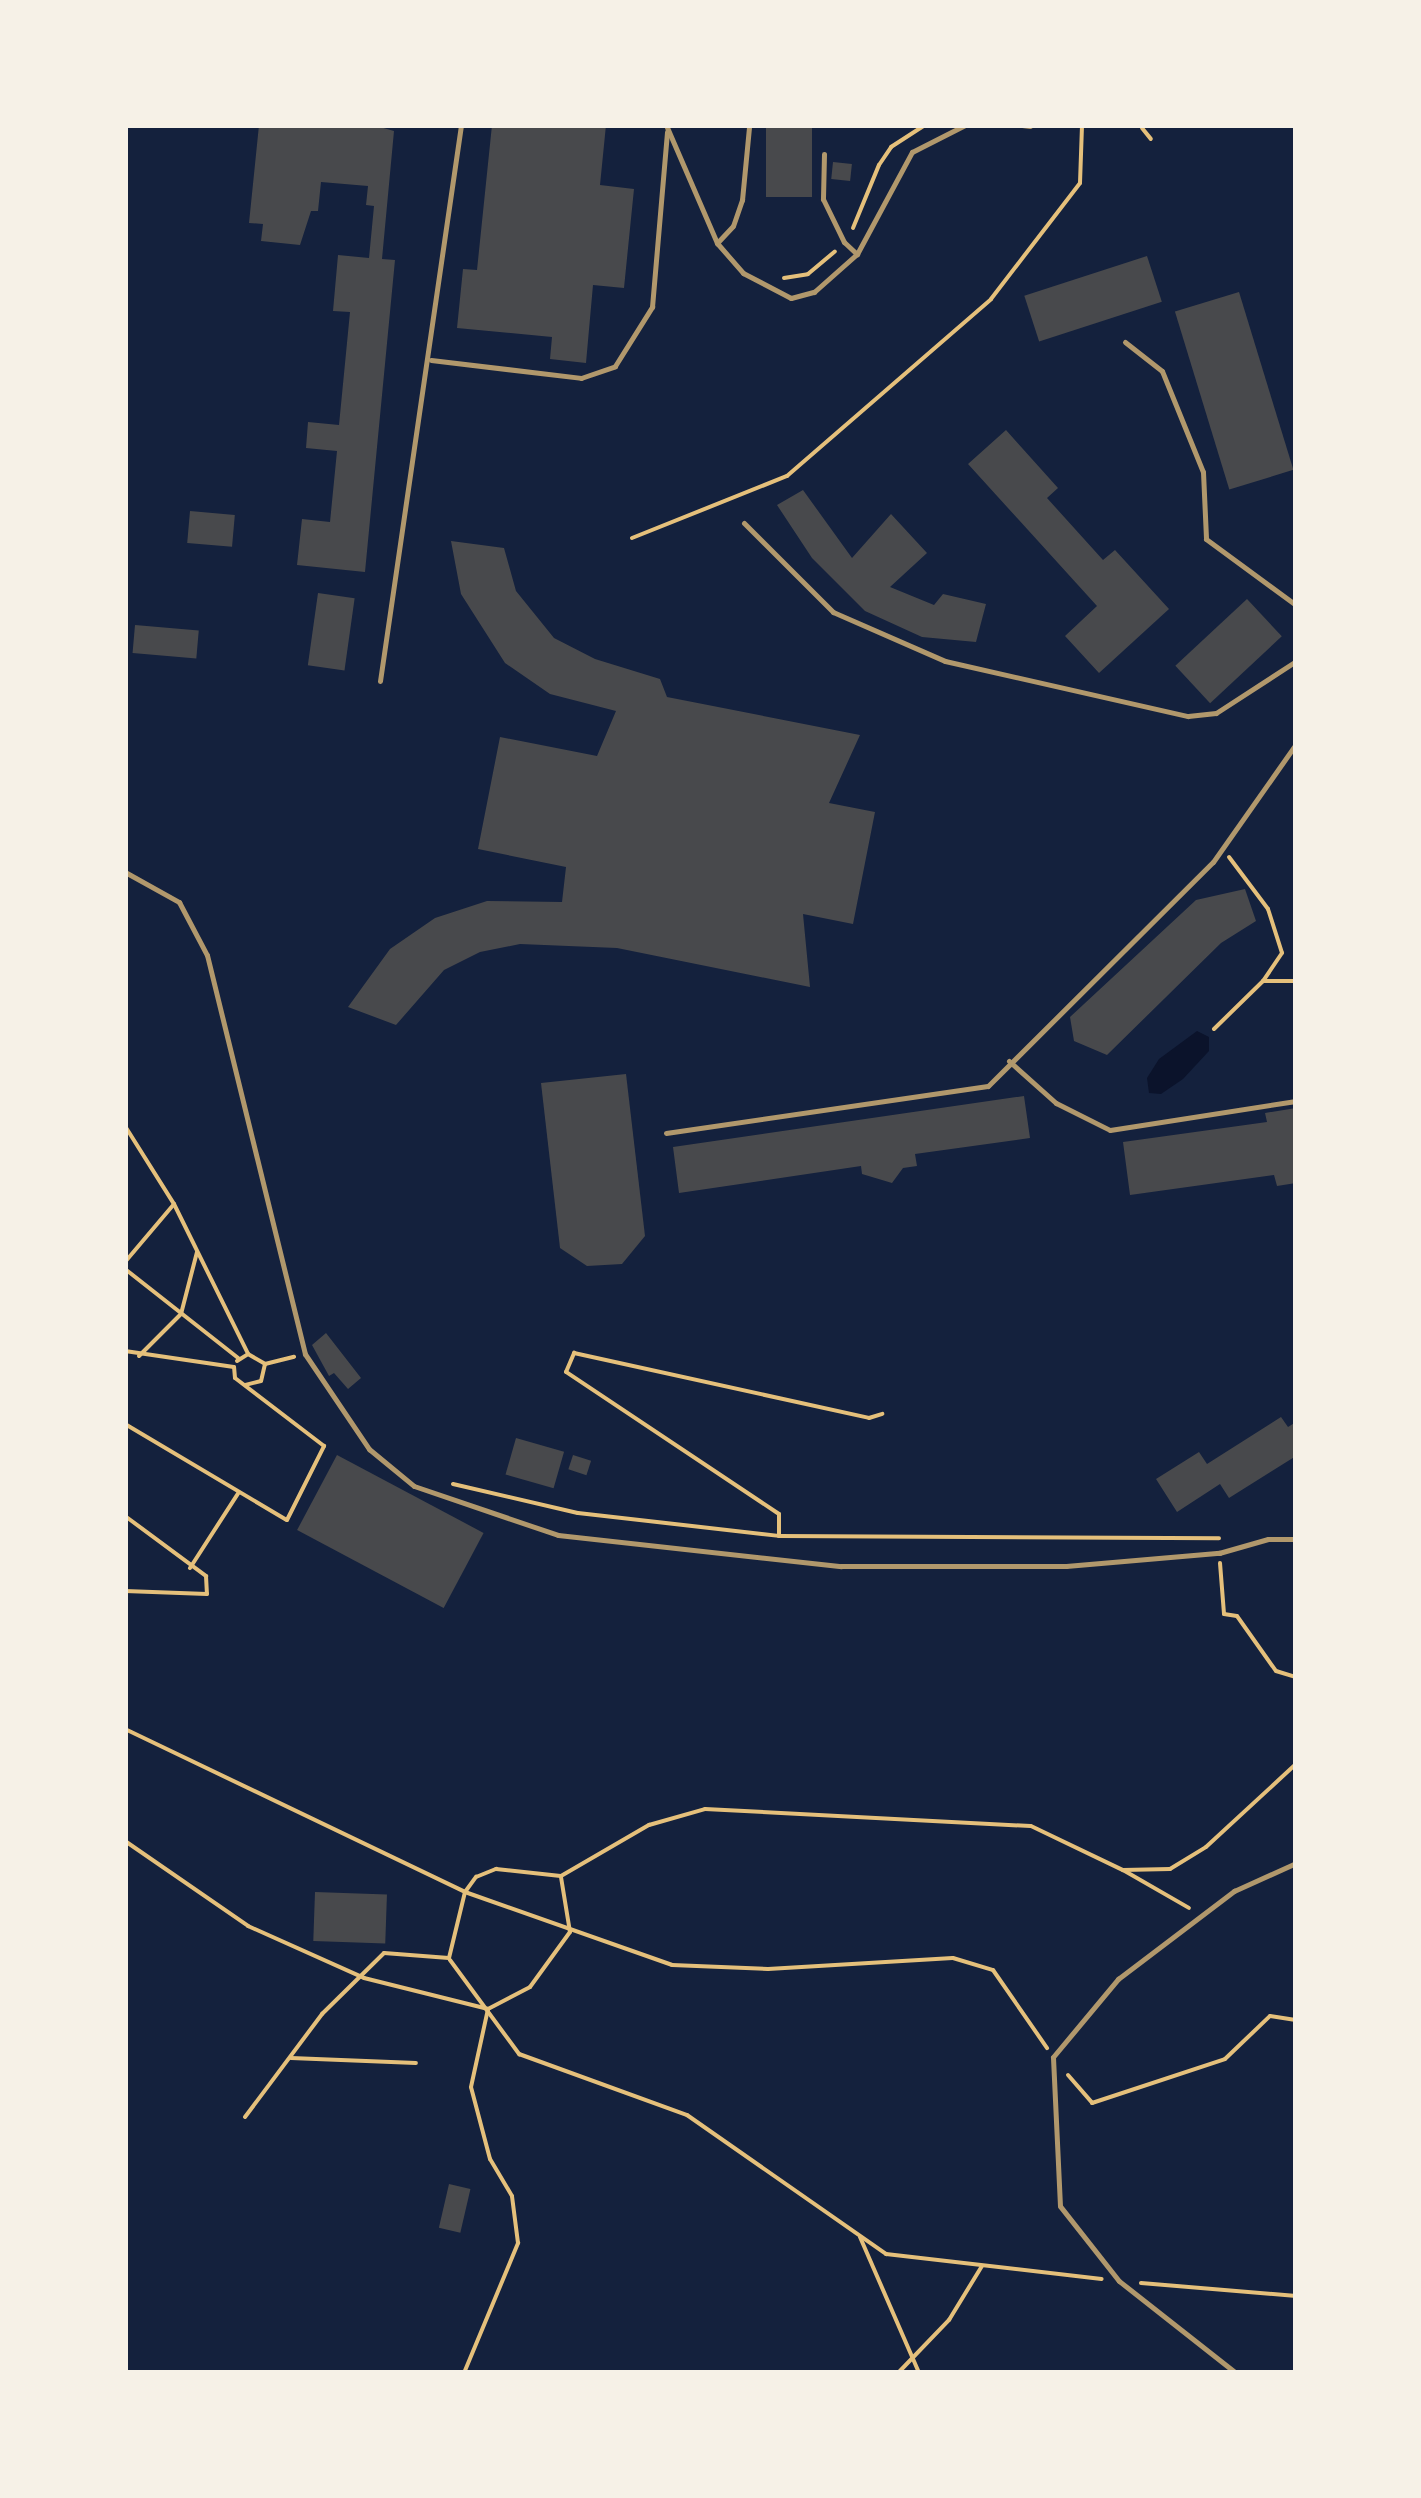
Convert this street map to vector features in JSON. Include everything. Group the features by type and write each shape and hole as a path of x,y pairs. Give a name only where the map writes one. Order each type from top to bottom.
{"lane":[{"path":"380,682 431,360 461,125"},
{"path":"667,127 717,243 744,274 790,298 814,292 857,254 912,152 965,125"},
{"path":"431,360 581,378 614,366 652,307 667,127"},
{"path":"717,243 733,226 742,200 749,127"},
{"path":"824,154 823,199 844,242 857,254"},
{"path":"1125,342 1162,371 1203,472 1206,539 1296,605"},
{"path":"744,524 833,612 945,661 1188,716 1216,713 1296,661"},
{"path":"666,1133 988,1086 1001,1078 1008,1061 1223,848 1296,744"},
{"path":"125,872 179,902 207,955 305,1354 369,1449 414,1486 558,1535 841,1566 1066,1566 1219,1554 1268,1539 1296,1539"},
{"path":"1008,1061 1056,1104 1110,1130 1296,1101"},
{"path":"1236,2373 1119,2281 1060,2206 1053,2057 1118,1979 1234,1891 1296,1863"}],"path":[{"path":"632,538 787,476 991,299 1080,183 1082,125"},
{"path":"1142,128 1150,139"},
{"path":"1214,1029 1262,981 1282,953 1268,909 1223,848"},
{"path":"1262,981 1296,980"},
{"path":"125,1126 174,1204 248,1354 265,1364 305,1354"},
{"path":"174,1204 125,1266 238,1358"},
{"path":"138,1356 182,1314 198,1252"},
{"path":"125,1351 138,1356 234,1366"},
{"path":"779,1536 780,1514 566,1372 574,1353 869,1418 882,1414"},
{"path":"234,1366 238,1358 248,1354"},
{"path":"245,1386 261,1381 265,1364"},
{"path":"125,1424 287,1520 324,1446 245,1386 234,1366"},
{"path":"436,1480 578,1513 779,1536 1229,1538"},
{"path":"190,1568 239,1492"},
{"path":"125,1516 190,1568 206,1576 207,1594 125,1592"},
{"path":"1219,1554 1224,1614 1237,1616 1276,1671 1296,1677"},
{"path":"125,1728 465,1892 672,1965 768,1969 953,1958 993,1970 1053,2057 1092,2103 1225,2059 1270,2016 1296,2020"},
{"path":"1123,1870 1170,1869 1206,1847 1296,1764"},
{"path":"449,1958 465,1892 476,1877 496,1869 561,1876 649,1825 705,1809 1031,1826 1123,1870 1201,1916"},
{"path":"125,1841 248,1926 364,1978 488,2009 530,1987 570,1932 561,1876"},
{"path":"245,2117 322,2014 364,1978 384,1953 449,1958 519,2054 687,2115 886,2254 1119,2281 1296,2296"},
{"path":"464,2373 518,2243 512,2196 490,2159 471,2088 488,2009"},
{"path":"291,2058 416,2063"},
{"path":"860,2236 881,2272 887,2310 919,2373"},
{"path":"898,2373 949,2320 982,2266"}],"water":[{"path":"1197,1031 1209,1037 1209,1051 1183,1079 1161,1094 1149,1093 1147,1078 1159,1059"}],"building":[{"path":"259,125 373,125 394,131 382,259 395,260 365,572 297,565 302,519 330,522 337,451 306,448 308,422 339,425 350,312 333,311 338,255 369,258 374,206 366,205 368,186 321,182 318,211 311,211 300,245 261,241 263,224 249,223"},
{"path":"492,125 606,125 600,185 634,189 624,288 593,285 586,363 550,359 552,337 457,328 463,269 477,270"},
{"path":"766,125 812,125 812,197 766,197"},
{"path":"833,162 852,164 850,181 831,179"},
{"path":"1147,256 1162,302 1039,342 1024,296"},
{"path":"1239,292 1293,470 1229,489 1175,312"},
{"path":"1006,430 1058,488 1047,498 1103,560 1115,550 1169,609 1099,673 1065,636 1097,606 968,464"},
{"path":"803,490 852,558 891,514 927,553 890,587 934,605 943,594 986,604 976,642 922,637 865,611 812,558 777,505"},
{"path":"190,511 235,515 232,547 187,543"},
{"path":"451,541 504,548 516,591 554,638 595,659 660,679 667,697 860,735 829,803 875,812 853,924 803,914 810,987 617,948 520,944 480,952 444,970 396,1025 348,1007 390,949 435,918 487,901 562,902 566,867 478,849 500,737 597,756 616,711 550,694 505,663 461,594"},
{"path":"318,593 355,598 344,670 308,665"},
{"path":"1247,599 1282,636 1210,703 1175,666"},
{"path":"135,625 199,631 196,658 133,653"},
{"path":"1245,889 1256,921 1221,943 1107,1055 1074,1041 1070,1017 1196,900"},
{"path":"626,1074 645,1236 622,1264 587,1266 560,1248 541,1083"},
{"path":"1024,1096 1030,1138 915,1154 917,1166 903,1168 892,1183 862,1174 861,1166 679,1193 673,1147"},
{"path":"1296,1108 1296,1183 1277,1186 1274,1175 1130,1195 1123,1142 1267,1122 1265,1113"},
{"path":"326,1333 361,1378 348,1389 334,1373 329,1376 312,1345"},
{"path":"1281,1417 1288,1427 1296,1422 1296,1456 1229,1498 1220,1484 1177,1512 1156,1479 1199,1452 1207,1464"},
{"path":"516,1438 564,1452 554,1488 506,1475"},
{"path":"337,1455 484,1533 444,1608 297,1530"},
{"path":"573,1455 591,1461 586,1475 568,1469"},
{"path":"315,1892 387,1895 385,1943 313,1941"},
{"path":"449,2184 470,2189 460,2233 439,2228"}]}
